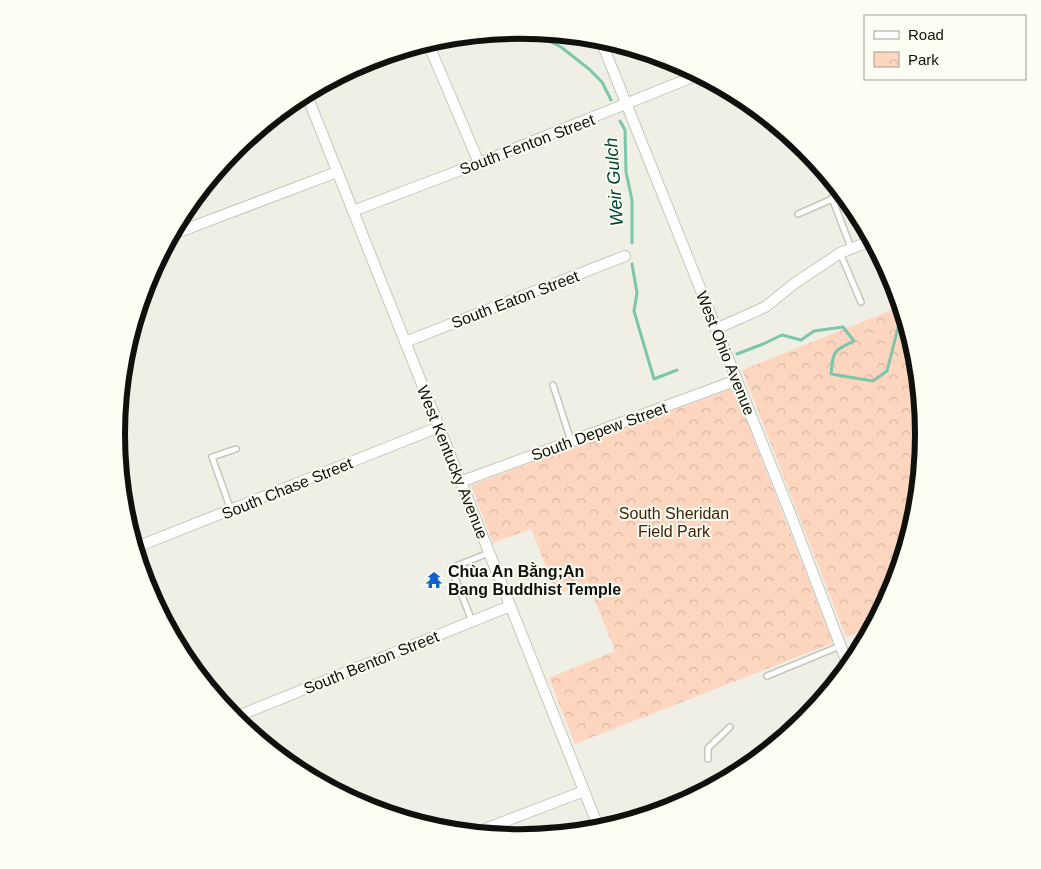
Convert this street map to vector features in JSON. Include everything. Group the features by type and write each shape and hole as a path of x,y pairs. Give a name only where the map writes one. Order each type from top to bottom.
{"street":[{"name":"West Ohio Avenue","path":"604,47 737,380 846,659"},
{"path":"431,49 479,163"},
{"name":"South Fenton Street","path":"353,211 479,163 691,78"},
{"name":"West Kentucky Avenue","path":"309,100 597,823"},
{"path":"182,231 337,172"},
{"path":"716,329 764,307 840,253 866,243"},
{"name":"South Eaton Street","path":"405,342 625,256"},
{"name":"South Depew Street","path":"460,482 737,380"},
{"name":"South Chase Street","path":"141,545 439,427"},
{"name":"South Benton Street","path":"241,714 510,606"},
{"path":"487,828 584,791"}],"lane":[{"path":"798,214 836,197"},
{"path":"832,198 851,248"},
{"path":"840,253 861,302"},
{"path":"553,385 571,441"},
{"path":"231,510 212,457 236,449"},
{"path":"472,621 451,568 489,553"},
{"path":"768,676 841,646"},
{"path":"708,760 708,748 730,727"}],"green space":[{"path":"896,309 909,357 913,383 916,434 913,486 909,512 895,562 886,586 864,630 846,637 742,370"},
{"name":"South Sheridan Field Park","path":"734,388 833,643 575,744 549,678 615,651 588,583 557,594 531,529 493,543 471,485"}],"waterway":[{"name":"Weir Gulch","path":"547,40 561,47 589,69 602,82 611,100"},
{"name":"Weir Gulch","path":"620,121 625,130 626,172 632,200 632,243"},
{"name":"Weir Gulch","path":"632,264 637,293 634,311 654,379 677,370"},
{"name":"Weir Gulch","path":"737,354 782,335 801,340 814,331 843,327 854,341 835,353 831,374 873,381 887,371 900,321"}],"place":[{"name":"Chùa An Bằng;An Bang Buddhist Temple","path":"434,580"}]}
